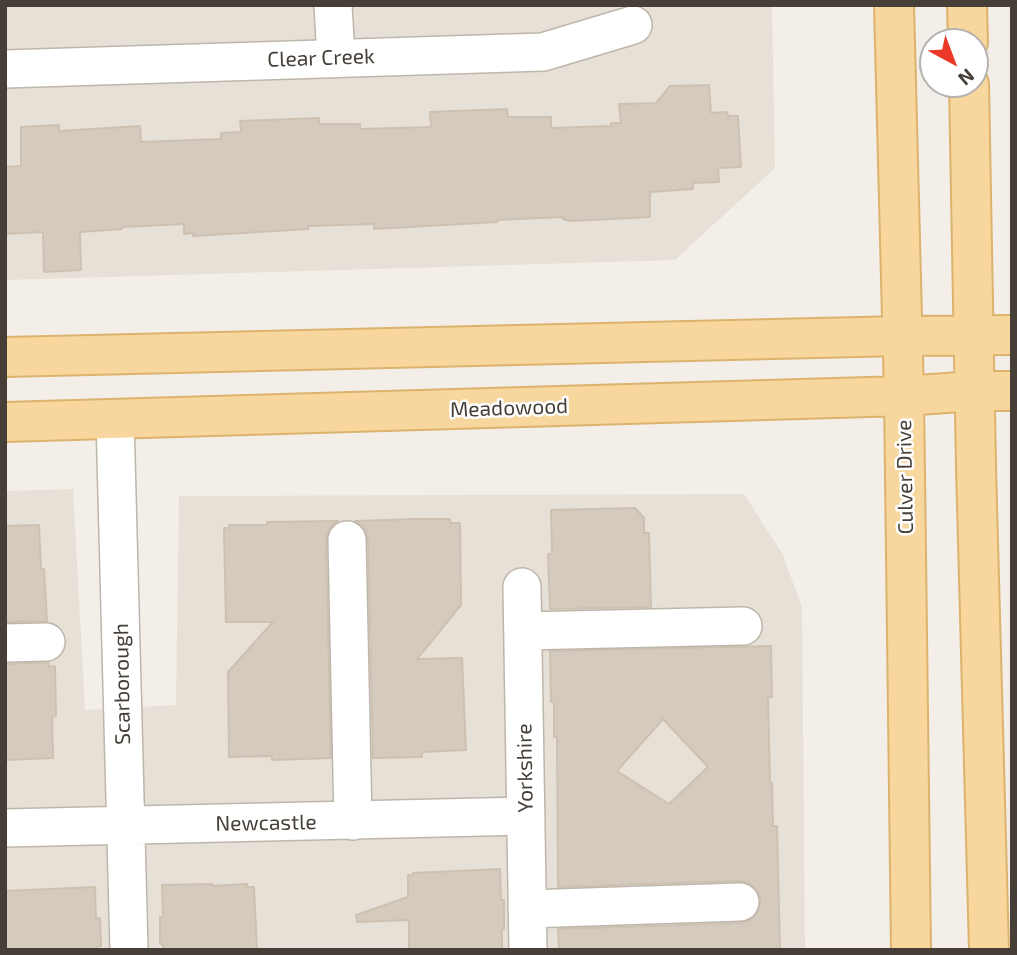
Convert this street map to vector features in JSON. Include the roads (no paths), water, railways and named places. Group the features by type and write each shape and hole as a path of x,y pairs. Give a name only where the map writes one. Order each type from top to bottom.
{"main road":[{"name":"Culver Drive","path":"894,5 904,396 911,950"},
{"path":"967,5 968,28"},
{"path":"969,98 989,950"},
{"path":"5,357 1012,335"},
{"name":"Meadowood","path":"5,422 1012,391"}],"street":[{"path":"333,5 336,58"},
{"name":"Clear Creek","path":"5,69 543,52 633,25"},
{"name":"Scarborough","path":"115,419 129,950"},
{"path":"347,540 353,821"},
{"name":"Yorkshire","path":"522,587 528,950"},
{"path":"523,631 743,626"},
{"path":"5,643 46,642"},
{"name":"Newcastle","path":"5,828 526,816"},
{"path":"527,909 740,902"}]}
